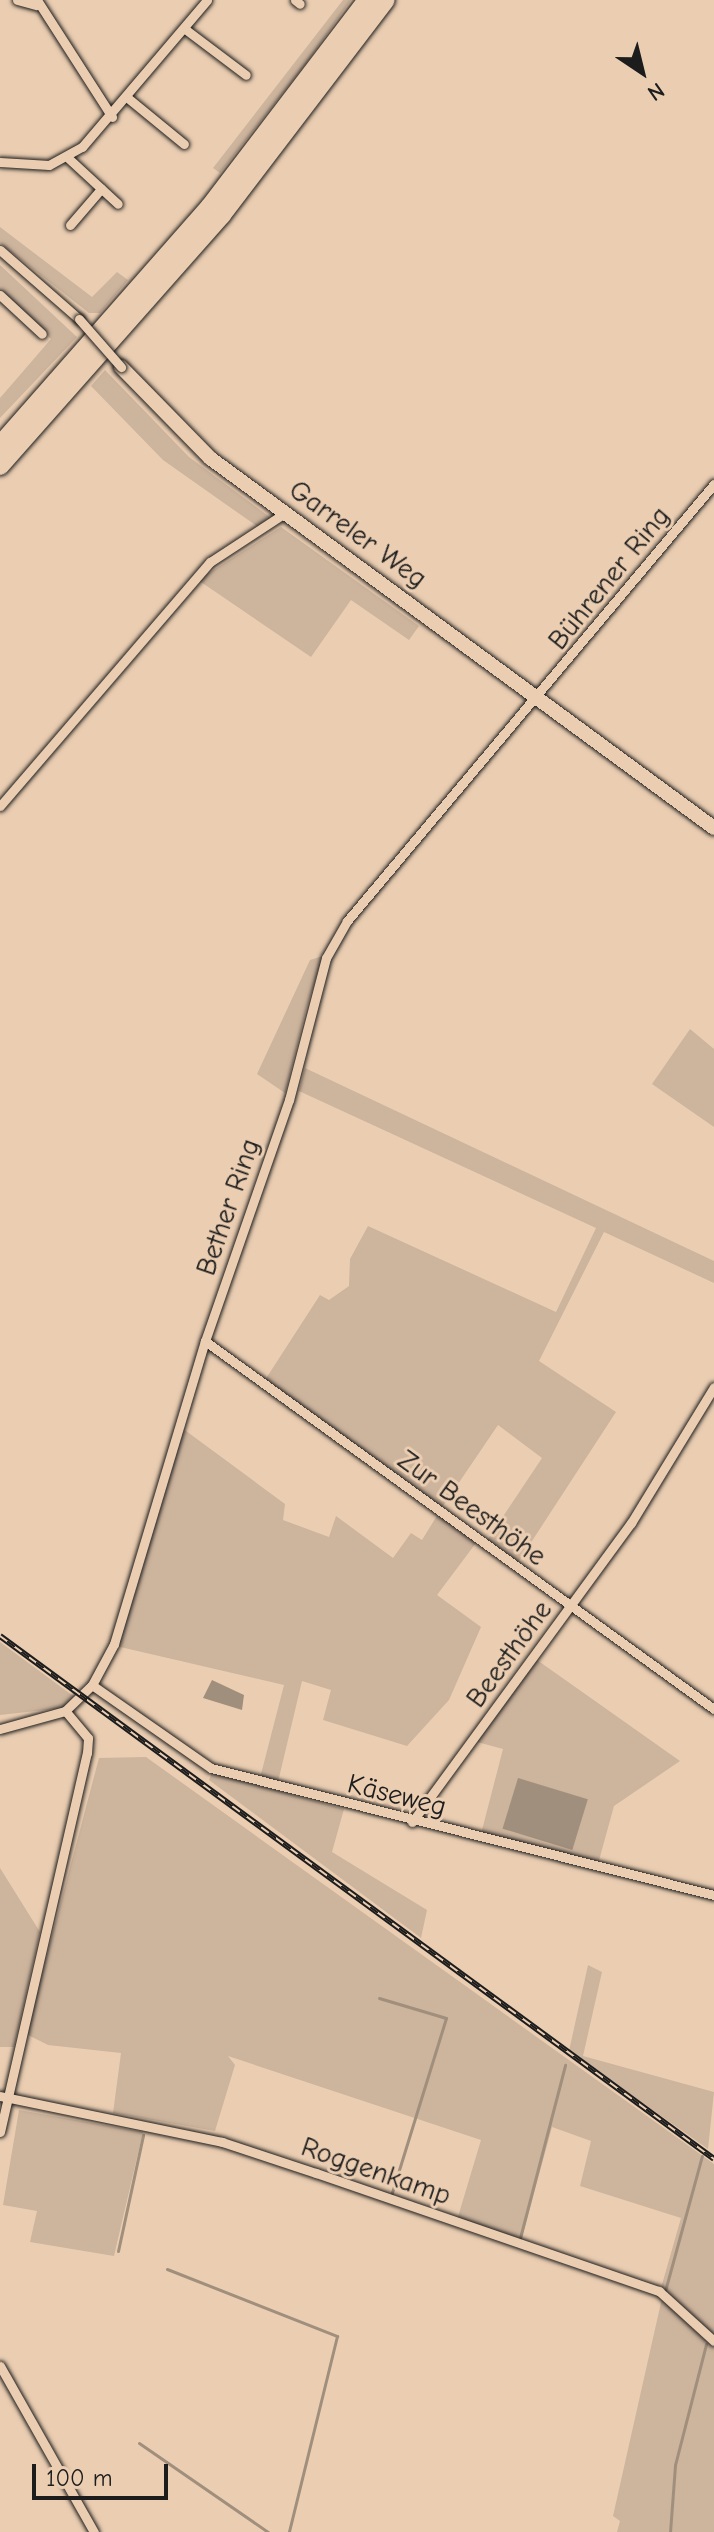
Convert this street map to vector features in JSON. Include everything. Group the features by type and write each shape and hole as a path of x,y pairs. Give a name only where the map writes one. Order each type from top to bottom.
{"highway":[{"path":"0,445 210,206 367,0"},
{"path":"0,466 194,250 386,0"}],"street":[{"path":"17,0 37,3 112,117"},
{"path":"0,162 29,169 67,157 129,99 207,0"},
{"path":"185,29 246,75"},
{"path":"129,99 184,144"},
{"path":"67,157 118,204"},
{"path":"70,225 101,189"},
{"name":"Garreler Weg","path":"0,250 79,319 186,438 714,828"},
{"path":"0,295 42,334"},
{"name":"Bührener Ring","path":"536,698 714,484"},
{"path":"0,806 210,562 285,513"},
{"name":"Bether Ring","path":"0,1729 65,1711 92,1685 114,1644 205,1341 289,1100 326,958 347,921 536,698"},
{"name":"Zur Beesthöhe","path":"205,1341 714,1709"},
{"name":"Beesthöhe","path":"412,1822 570,1607 714,1387"},
{"name":"Käseweg","path":"92,1685 211,1768 412,1822 714,1895"},
{"path":"0,2132 3,2097 87,1753 88,1738 65,1711"},
{"name":"Roggenkamp","path":"3,2097 222,2142 659,2291 714,2341"},
{"path":"0,2366 94,2532"}],"shaded area":[{"path":"343,0 351,0 307,62 220,173 213,168"},
{"path":"0,227 92,297 117,272 128,280 100,313 89,313 0,243"},
{"path":"0,265 77,337 0,418 0,398 51,339 0,291"},
{"path":"105,370 189,457 271,518 258,527 163,460 91,386"},
{"path":"281,527 419,626 409,640 351,600 311,657 198,580"},
{"path":"323,956 285,1093 257,1074 310,960"},
{"path":"690,1029 714,1049 714,1127 652,1084"},
{"path":"305,1068 714,1261 714,1283 604,1232 539,1361 616,1412 517,1564 486,1542 542,1458 498,1425 441,1509 265,1380 320,1295 329,1300 349,1286 350,1259 368,1226 556,1312 596,1228 299,1091"},
{"path":"182,1428 285,1504 283,1520 329,1537 336,1516 393,1558 411,1533 422,1540 438,1514 476,1543 437,1595 481,1627 449,1700 407,1746 323,1720 331,1690 302,1681 278,1782 260,1778 284,1685 116,1646"},
{"path":"0,1642 76,1698 63,1708 0,1715"},
{"path":"537,1660 680,1761 614,1806 598,1864 481,1834 503,1749 477,1742"},
{"path":"212,1680 244,1695 242,1710 203,1698"},
{"path":"146,1757 714,2164 714,2336 661,2288 681,2218 580,2186 591,2141 552,2127 521,2241 457,2220 481,2140 228,2056 235,2065 215,2131 113,2113 121,2053 48,2045 26,2034 99,1758"},
{"path":"212,1773 344,1809 332,1852 427,1910 421,1938 209,1780"},
{"path":"518,1778 588,1799 572,1850 503,1829"},
{"path":"0,1868 40,1932 14,2047 0,2047"},
{"path":"588,1965 602,1972 583,2056 714,2092 708,2149 569,2051"},
{"path":"19,2110 143,2132 114,2256 30,2242 37,2211 3,2205"},
{"path":"662,2298 714,2347 714,2532 617,2532 620,2521 613,2516"}],"waterway":[{"path":"379,1998 446,2018 391,2196"},
{"path":"520,2238 565,2065"},
{"path":"118,2251 143,2135"},
{"path":"665,2291 702,2156"},
{"path":"167,2269 337,2336 289,2532"},
{"path":"670,2532 675,2465 706,2344"},
{"path":"139,2443 268,2532"}],"railway":[{"path":"0,1636 714,2159"}]}
